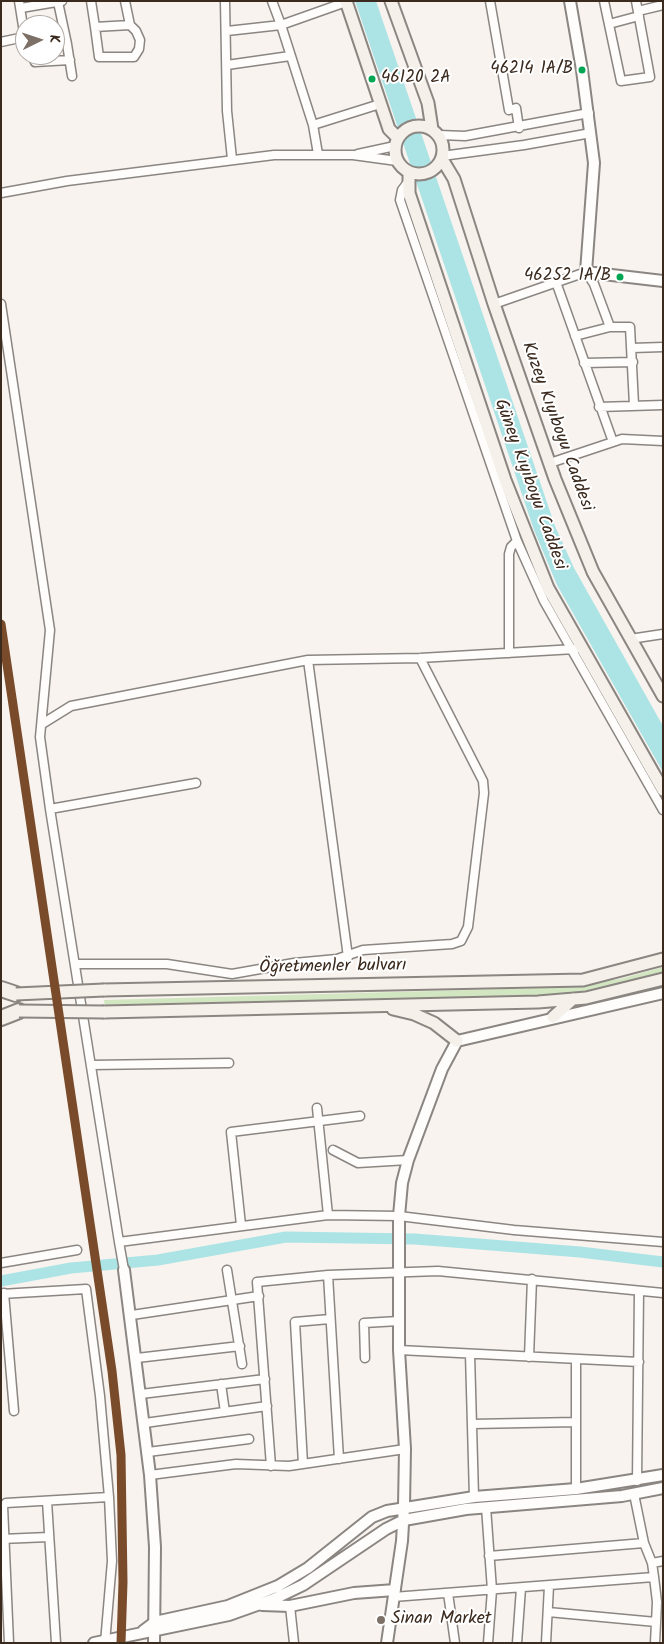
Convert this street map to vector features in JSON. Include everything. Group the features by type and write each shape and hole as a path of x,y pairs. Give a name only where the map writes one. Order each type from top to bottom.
{"highway":[{"path":"1,989 16,994"},
{"path":"1,1018 19,1012"}],"main road":[{"path":"346,1 380,104 396,142 398,161 408,177 432,171 442,158 442,143 435,132 428,103 391,1"},
{"path":"570,1 589,114 594,163 586,272 663,281"},
{"path":"396,142 409,127 417,125 435,132"},
{"name":"Kuzey Kıyıboyu Caddesi","path":"442,158 454,179 494,304 550,462 593,572 663,696"},
{"name":"Güney Kıyıboyu Caddesi","path":"408,177 412,202 505,480 548,588 577,649 663,790"},
{"name":"Öğretmenler bulvarı","path":"1,994 104,990 583,980 663,959"},
{"path":"1,1012 104,1012 538,1002 586,998 663,979"},
{"path":"387,1643 404,1520 405,1449 399,1350 398,1268 402,1183 408,1160 442,1069 457,1041 553,1017 663,993"},
{"path":"553,1017 573,999"},
{"path":"374,1005 414,1014 434,1023 457,1041"},
{"path":"124,1270 132,1315 150,1475 155,1547 154,1643"},
{"path":"94,1643 142,1632 155,1626 228,1606 278,1586 308,1568 372,1517 404,1506 474,1497 576,1489 637,1481 663,1475"},
{"path":"155,1626 230,1616 260,1605 303,1585 386,1529 404,1520 486,1507 634,1494 663,1488"},
{"path":"260,1605 290,1606 354,1593 394,1594"}],"street":[{"path":"91,1 100,57 134,57 139,49 140,40 130,25 125,1"},
{"path":"225,1 227,111 232,160"},
{"path":"272,1 313,125 318,154"},
{"path":"227,31 281,25 346,1"},
{"path":"490,1 508,110 516,108 519,128"},
{"path":"604,1 621,81 650,77 636,1"},
{"path":"20,5 60,2 72,76"},
{"path":"609,24 663,5"},
{"path":"95,28 130,25"},
{"path":"1,42 15,40"},
{"path":"227,65 290,56"},
{"path":"65,60 70,60"},
{"path":"313,125 380,104"},
{"path":"435,132 466,136 589,114"},
{"path":"442,158 591,133"},
{"path":"353,155 396,142"},
{"path":"1,193 67,181 274,155 353,155 398,161"},
{"path":"408,177 400,200 517,542 544,601 577,649 663,810"},
{"path":"494,304 586,272 594,284 610,327"},
{"path":"556,282 613,442"},
{"path":"1,304 50,630 40,738 124,1270"},
{"path":"576,336 610,327 630,327 634,405"},
{"path":"632,348 663,347 663,352"},
{"path":"584,363 633,362"},
{"path":"599,407 663,405"},
{"path":"550,462 627,439 663,441"},
{"path":"508,653 509,554 511,547 517,542"},
{"path":"630,639 663,634"},
{"path":"42,724 71,706 308,660 420,658 577,649"},
{"path":"75,964 167,964 232,974 294,963 348,957 363,950 452,944 461,941 467,933 484,793 483,781 420,658"},
{"path":"308,660 348,957"},
{"path":"50,809 196,783"},
{"path":"232,974 232,988"},
{"path":"91,1065 229,1063"},
{"path":"317,1108 328,1215"},
{"path":"241,1225 231,1132 318,1123 360,1116"},
{"path":"333,1150 358,1163 408,1160"},
{"path":"119,1242 328,1215 663,1242"},
{"path":"1,1263 77,1250"},
{"path":"271,1466 257,1282 398,1268 532,1279 663,1294"},
{"path":"227,1270 242,1364"},
{"path":"328,1275 339,1458"},
{"path":"529,1357 532,1279"},
{"path":"14,1411 3,1294 86,1289 100,1396 109,1498 112,1561 105,1641"},
{"path":"637,1481 639,1291"},
{"path":"132,1315 259,1296"},
{"path":"303,1464 295,1322 330,1319"},
{"path":"365,1358 364,1323 399,1321"},
{"path":"137,1358 240,1346"},
{"path":"399,1350 639,1362"},
{"path":"470,1354 474,1497"},
{"path":"576,1359 576,1489"},
{"path":"1,1363 10,1362"},
{"path":"141,1394 265,1379"},
{"path":"221,1384 225,1412"},
{"path":"145,1423 267,1406"},
{"path":"472,1424 576,1422"},
{"path":"148,1452 249,1439"},
{"path":"150,1475 236,1464 271,1466 303,1464 405,1449"},
{"path":"634,1494 644,1543 652,1562 660,1602 656,1622 655,1643"},
{"path":"8,1643 2,1539 3,1506 6,1503 109,1498"},
{"path":"47,1501 56,1643"},
{"path":"486,1507 492,1590 488,1643"},
{"path":"2,1539 49,1537"},
{"path":"489,1556 644,1543"},
{"path":"652,1562 663,1560"},
{"path":"394,1594 448,1593 654,1577"},
{"path":"546,1643 549,1586"},
{"path":"518,1643 521,1588"},
{"path":"448,1593 455,1643"},
{"path":"290,1606 294,1643"},
{"path":"548,1612 656,1622"}],"green space":[{"path":"663,967 663,974 620,985 581,992 541,995 105,1006 104,1000 540,988 581,985 620,979"}],"water":[{"path":"355,1 376,1 555,526 574,568 663,726 663,772 557,585 534,530"}],"waterway":[{"path":"1,1281 71,1268 158,1260 286,1237 415,1239 580,1252 663,1262"}],"transit line":[{"path":"1,624 112,1371 121,1455 123,1582 121,1643"}],"place":[{"name":"46214 1A/B","path":"582,70"},
{"name":"46120 2A","path":"372,79"},
{"name":"46252 1A/B","path":"620,277"},
{"name":"Sinan Market","path":"381,1620"}]}
